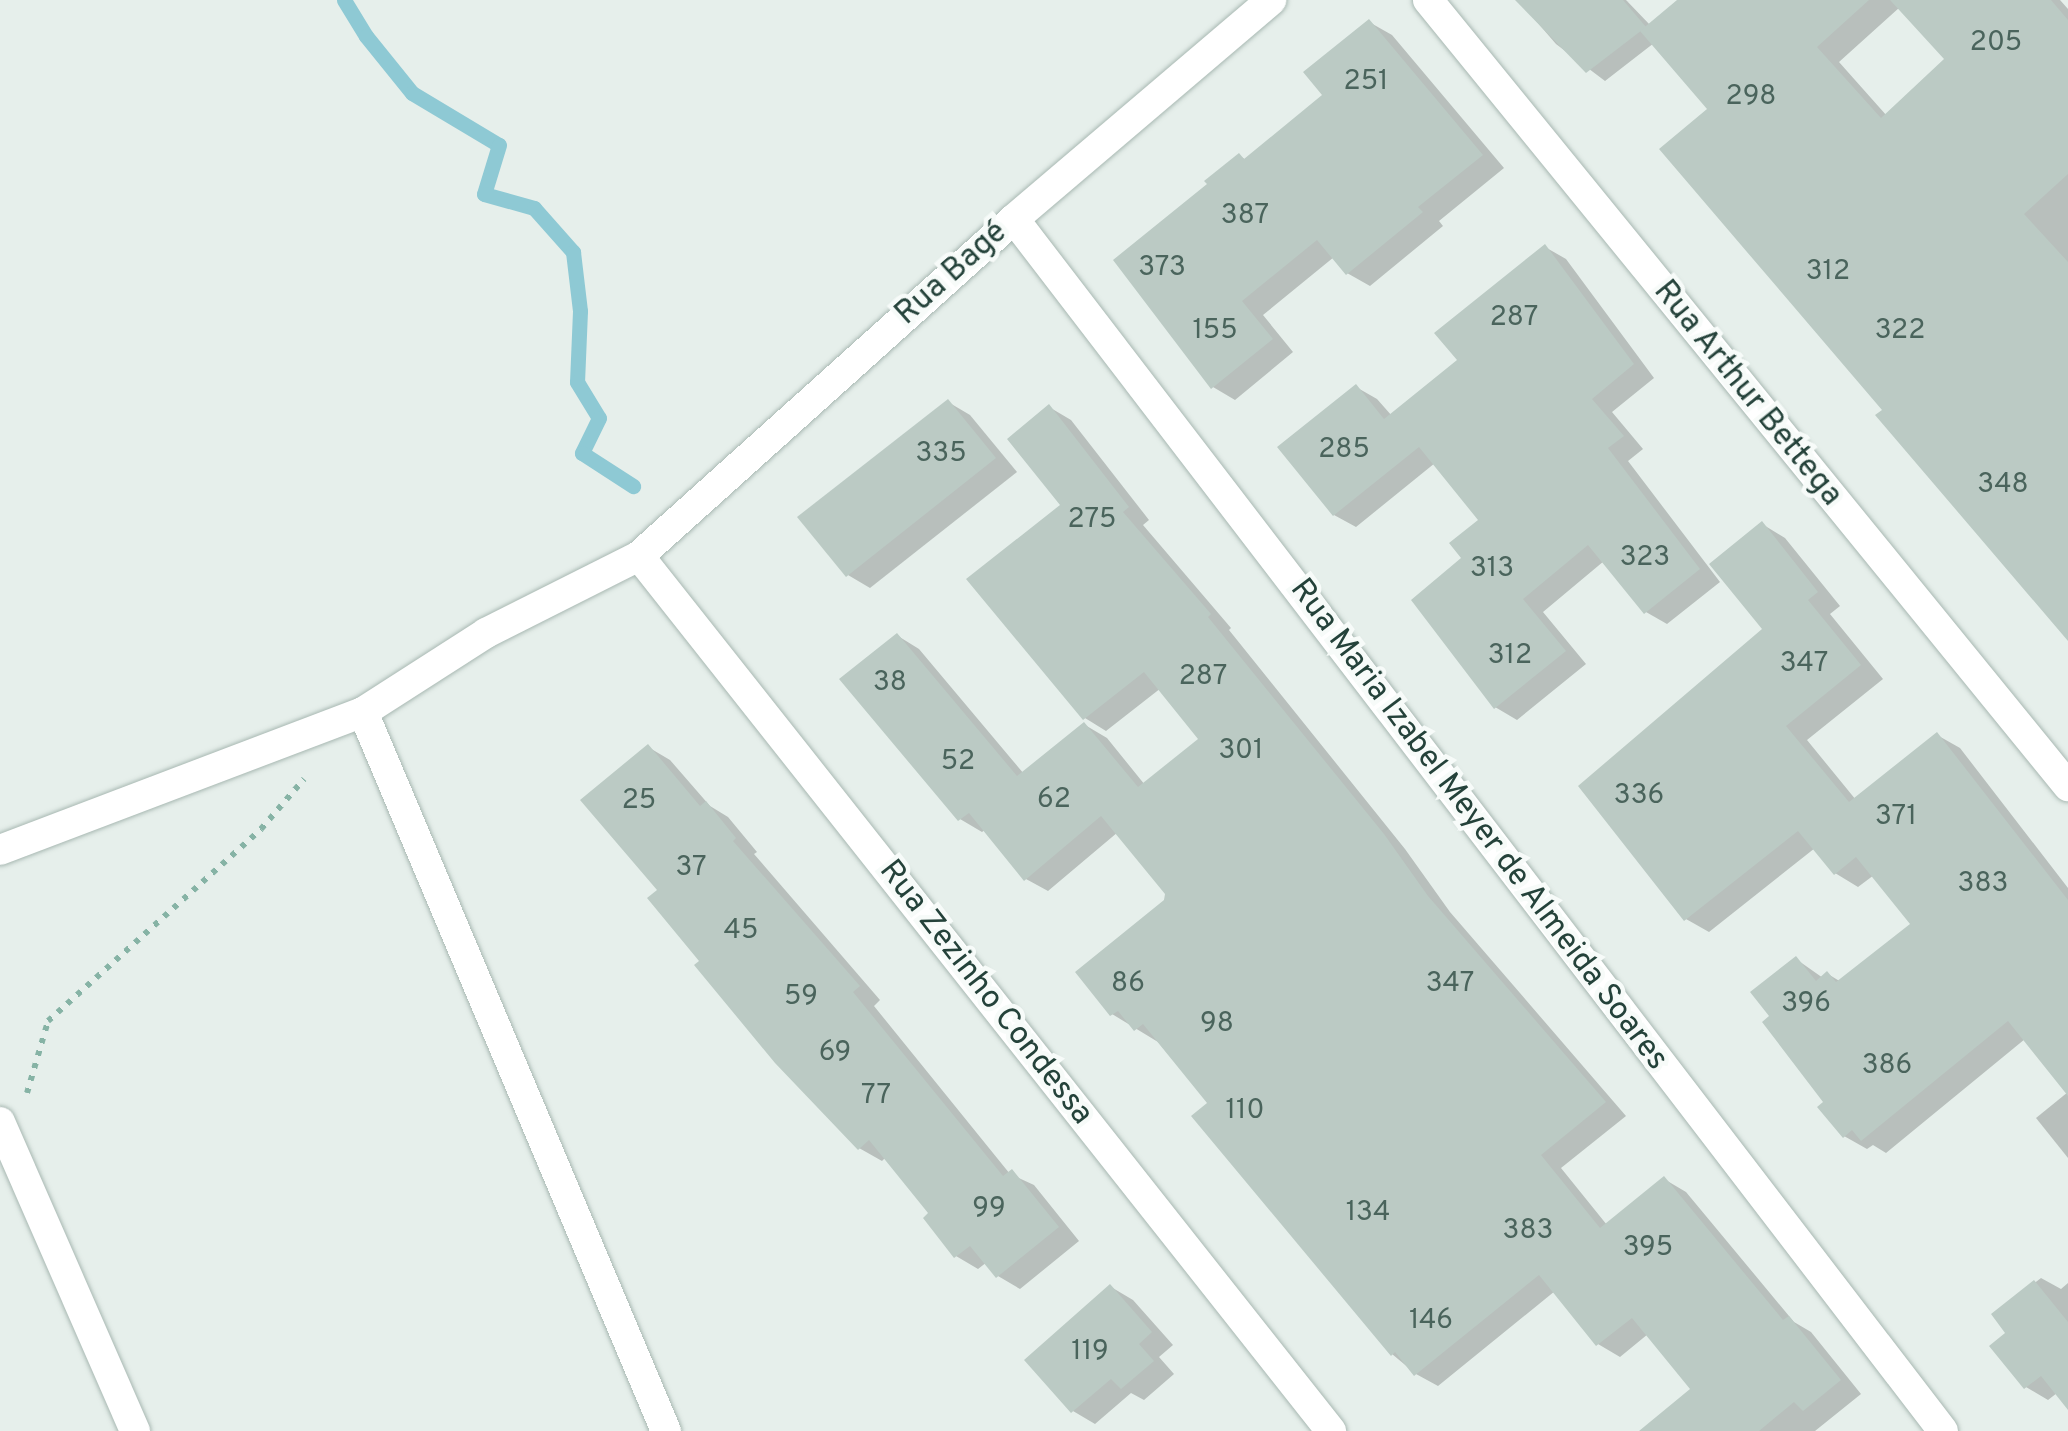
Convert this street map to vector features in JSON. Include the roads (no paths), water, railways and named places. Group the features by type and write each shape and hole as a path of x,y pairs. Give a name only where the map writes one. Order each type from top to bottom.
{"street":[{"name":"Rua Bagé","path":"0,850 363,712 486,633 639,556 1014,218 1272,0"},
{"name":"Rua Arthur Bettega","path":"1428,0 2068,786"},
{"name":"Rua Maria Izabel Meyer de Almeida Soares","path":"1014,218 1943,1431"},
{"name":"Rua Zezinho Condessa","path":"639,556 1331,1431"},
{"path":"363,712 666,1431"},
{"path":"6,1135 136,1431"}],"waterway":[{"path":"344,0 366,36 412,93 499,145 484,194 534,208 573,252 580,311 577,382 599,418 582,453 633,486"}]}
